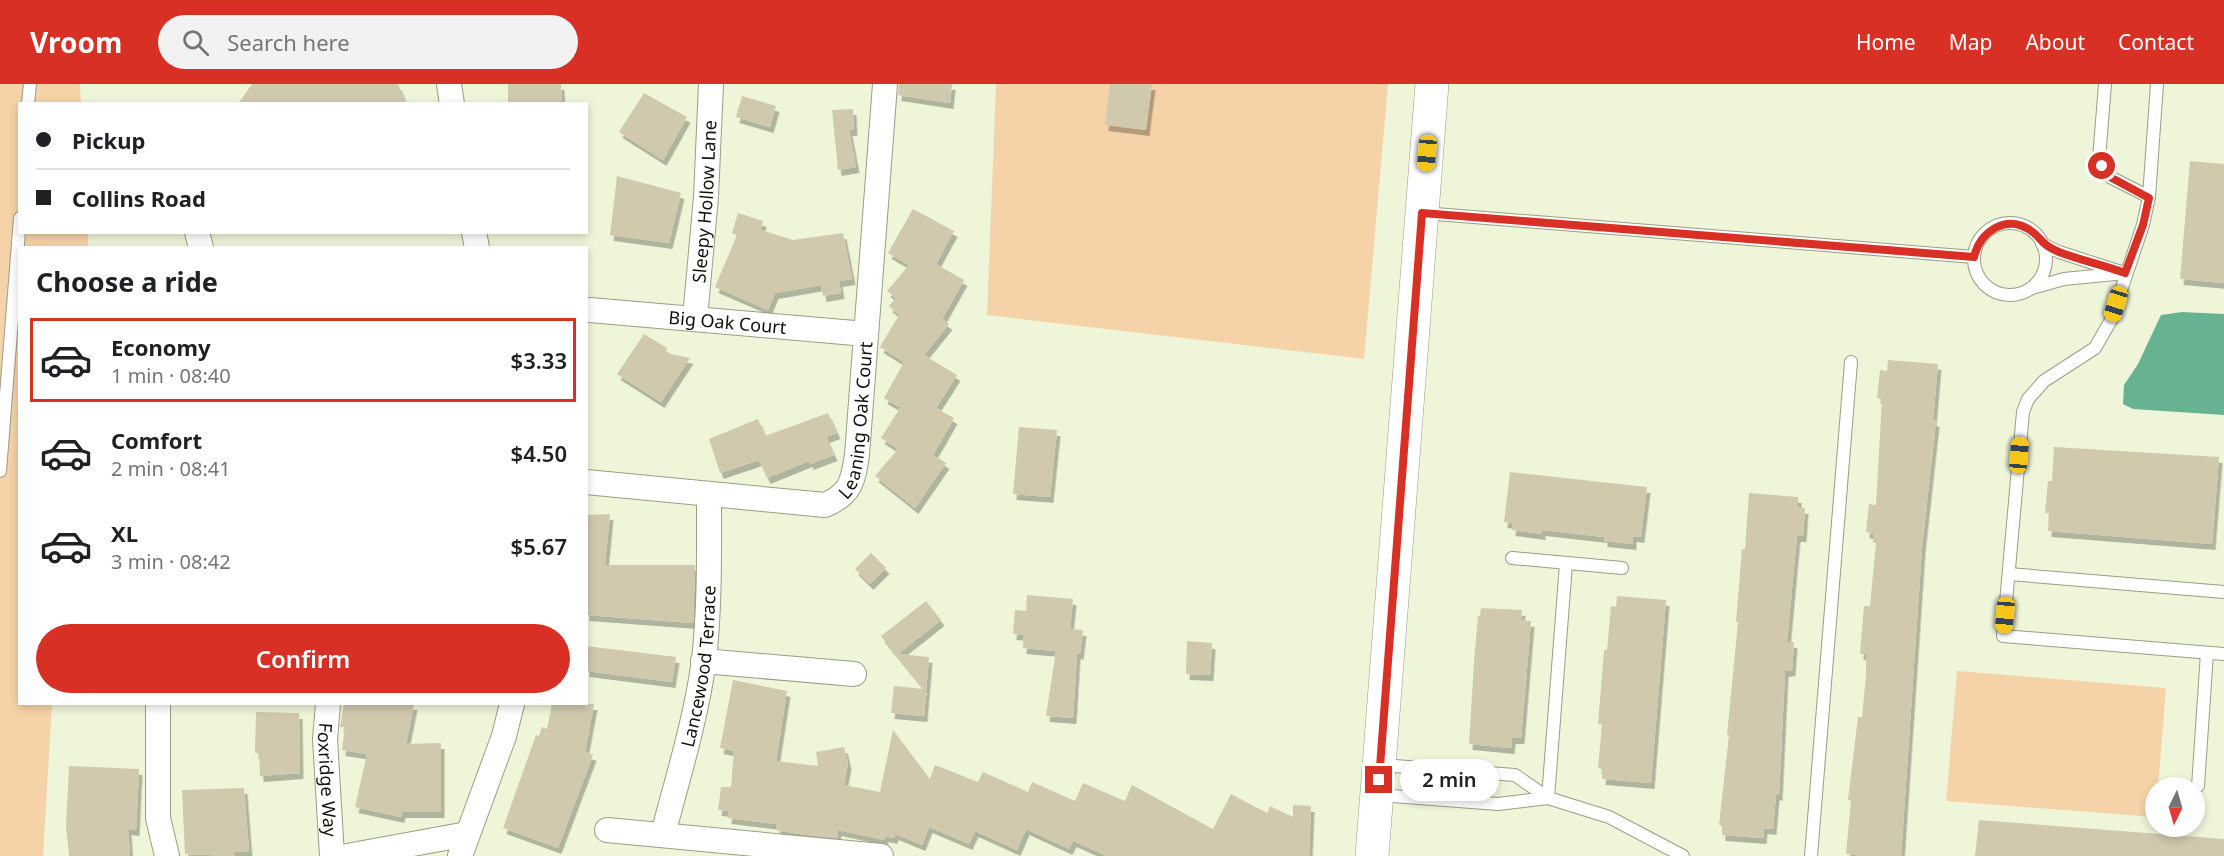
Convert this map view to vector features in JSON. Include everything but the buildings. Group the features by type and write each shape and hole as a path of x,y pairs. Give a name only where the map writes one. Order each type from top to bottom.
{"street":[{"path":"449,84 452,102"},
{"name":"Sleepy Hollow Lane","path":"695,318 706,197 711,84"},
{"name":"Leaning Oak Court","path":"588,482 825,505 841,498 853,479 857,455 885,84"},
{"path":"1372,856 1432,84"},
{"name":"Big Oak Court","path":"590,310 866,334"},
{"name":"Lancewood Terrace","path":"663,834 688,740 703,662 707,616 710,495"},
{"path":"703,662 854,674"},
{"path":"158,705 158,818 167,856"},
{"name":"Foxridge Way","path":"328,705 326,739 332,856"},
{"path":"348,856 464,845 504,736 512,705"},
{"path":"607,830 881,856"}],"lane":[{"path":"28,102 30,84"},
{"path":"2105,84 2099,159 2110,177 2149,198"},
{"path":"2157,84 2149,198 2143,225 2104,336 2078,361 2044,381 2028,399 2023,412 2003,636 2224,654"},
{"path":"1422,213 1974,257"},
{"path":"2031,288 2044,271 2046,260 2042,244 2032,231 2022,225 2000,225 1982,237 1974,257 1976,269 1988,287 2009,295 2064,279 2125,273"},
{"path":"0,471 19,234"},
{"path":"2042,244 2125,273"},
{"path":"1811,856 1851,362"},
{"path":"1512,558 1622,568"},
{"path":"1548,798 1566,564"},
{"path":"2008,574 2224,592"},
{"path":"2199,777 2207,653"},
{"path":"1379,780 1515,775 1548,798 1609,817 1683,856"},
{"path":"1379,780 1498,804 1548,798"}],"shaded area":[{"path":"0,84 80,84 81,102 18,102 18,234 88,234 88,246 18,246 18,705 52,705 43,856 0,856"},
{"path":"996,84 1388,84 1364,359 987,315"},
{"path":"2182,312 2224,314 2224,415 2133,409 2123,404 2124,385 2138,364 2161,315"},
{"path":"1957,671 2166,688 2159,777 2145,777 2145,816 1946,801"}],"route":[{"path":"1379,780 1422,213 1974,257 1982,237 1990,229 2012,224 2022,225 2032,231 2042,244 2059,252 2125,273 2137,244 2149,198 2110,177 2102,166"}]}
